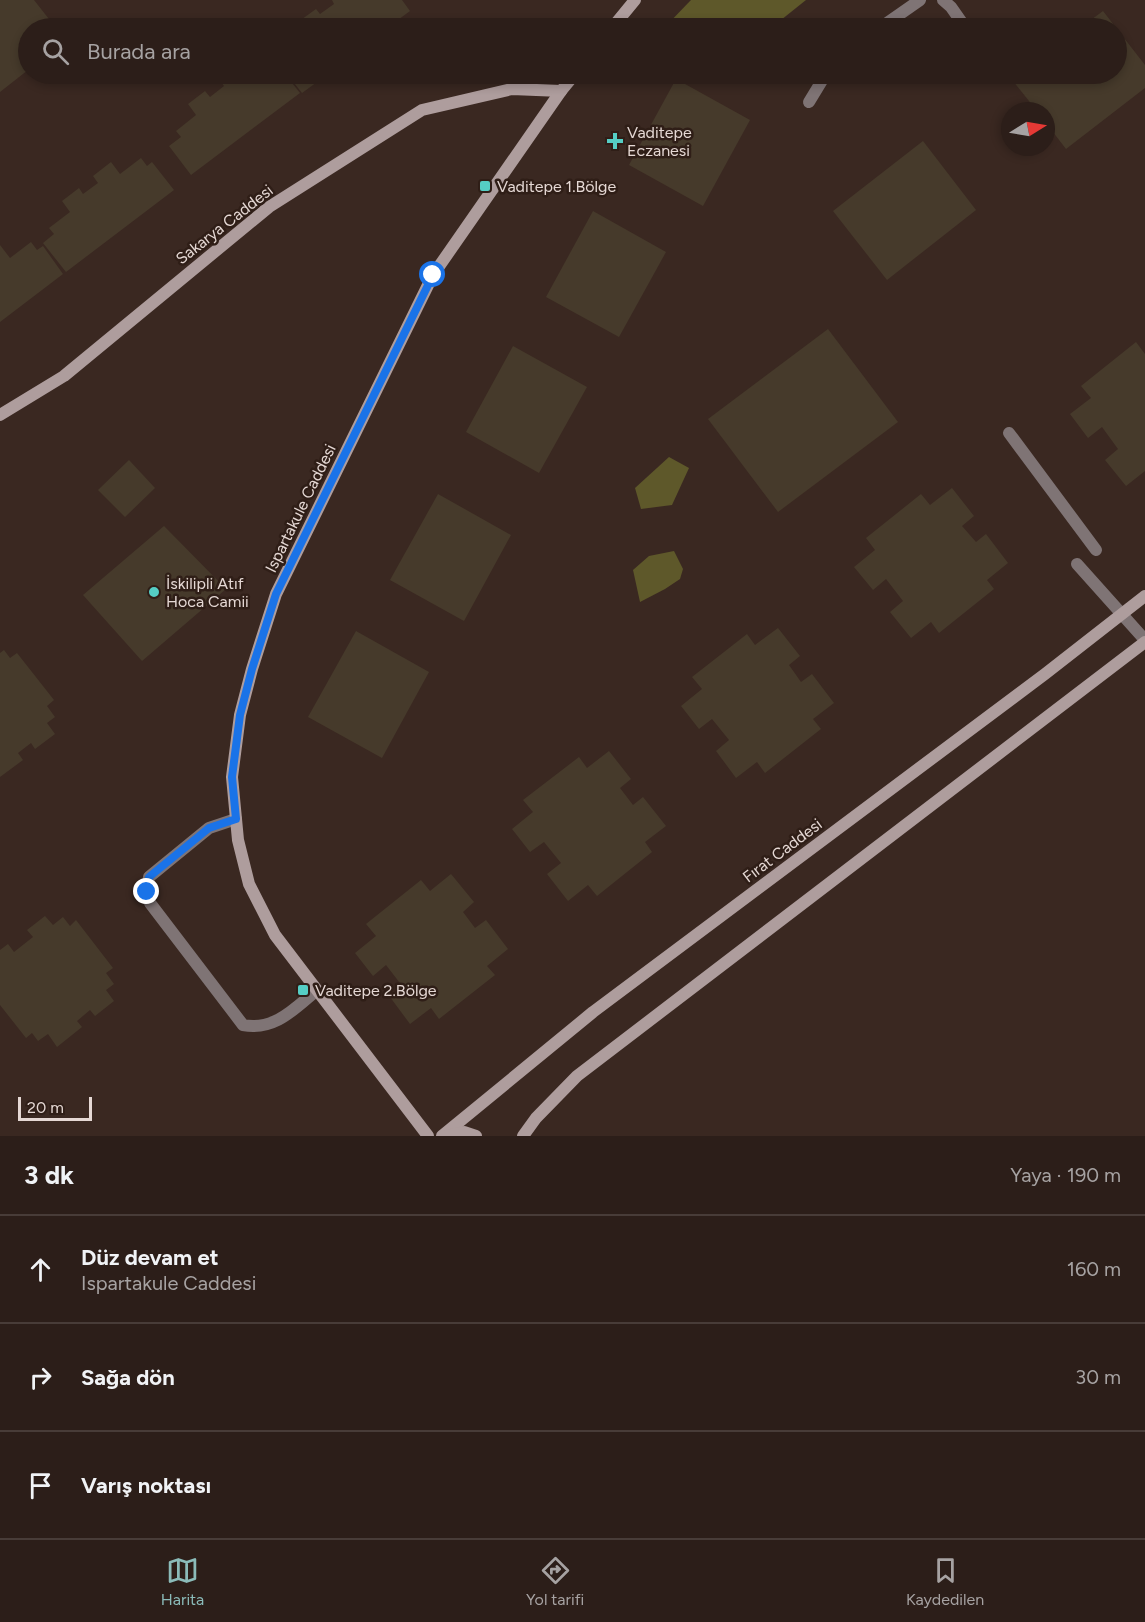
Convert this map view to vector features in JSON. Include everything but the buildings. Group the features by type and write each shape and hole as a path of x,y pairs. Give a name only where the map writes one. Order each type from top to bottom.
{"street":[{"path":"620,18 635,0"},
{"path":"894,18 920,0"},
{"path":"943,0 958,18"},
{"name":"Ispartakule Caddesi","path":"428,1136 275,934 249,884 238,840 232,777 240,715 276,594 433,275 567,84"},
{"path":"809,102 820,84"},
{"name":"Sakarya Caddesi","path":"0,415 64,376 269,207 422,110 512,89 561,91"},
{"path":"1009,433 1096,550"},
{"path":"523,1136 577,1076 1145,641 1077,564"},
{"name":"Fırat Caddesi","path":"444,1136 593,1012 1145,596"},
{"path":"236,819 209,828 149,877 147,892 150,903 243,1025 268,1026 317,990"},
{"path":"444,1136 464,1132 476,1136"}],"shaded area":[{"path":"691,0 806,0 784,18 674,18"},
{"path":"669,457 689,468 672,505 641,509 635,488"},
{"path":"674,551 683,569 680,579 640,602 633,570 649,556"}],"place":[{"name":"Vaditepe Eczanesi","path":"615,141"},
{"name":"Vaditepe 1.Bölge","path":"485,186"},
{"name":"İskilipli Atıf Hoca Camii","path":"154,592"},
{"name":"Vaditepe 2.Bölge","path":"303,990"}],"route":[{"path":"147,892 149,877 183,849 209,828 236,819 232,777 240,715 276,594 433,275"}]}
